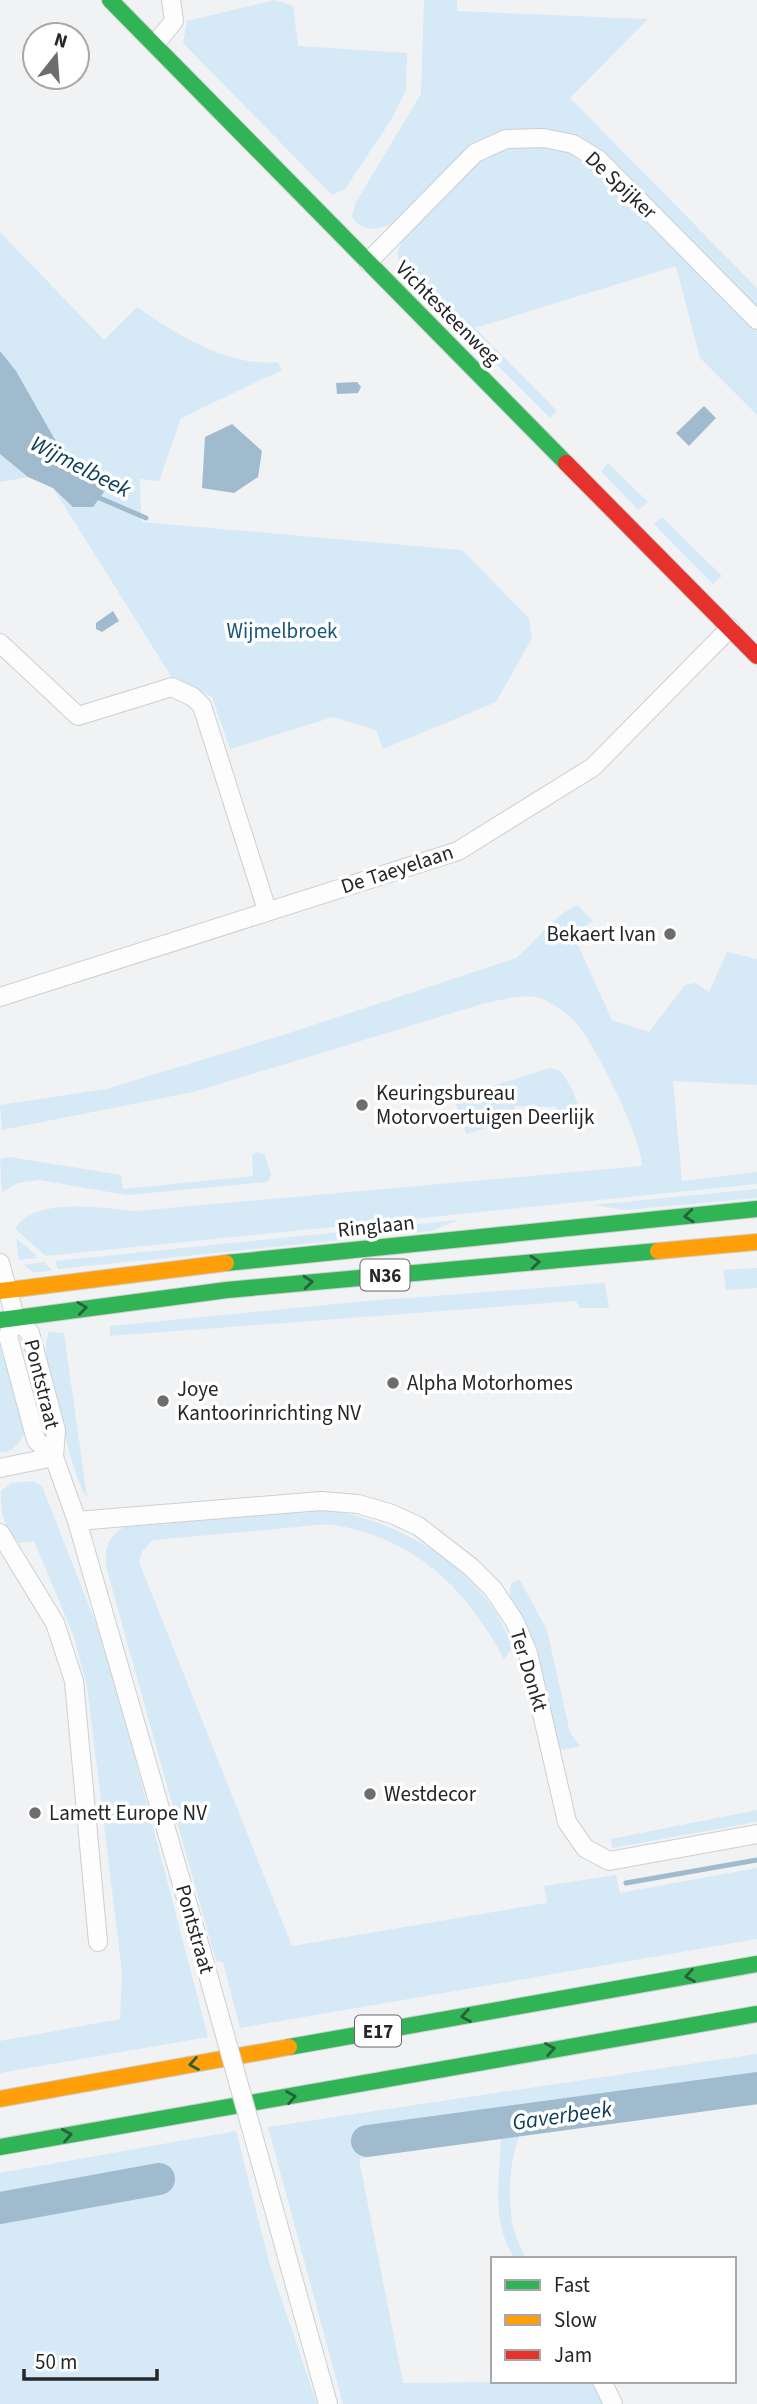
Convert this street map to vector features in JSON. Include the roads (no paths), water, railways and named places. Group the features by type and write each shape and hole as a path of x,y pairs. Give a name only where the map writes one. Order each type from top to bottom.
{"main road":[{"name":"Vichtesteenweg","path":"110,0 757,656"},
{"name":"Ringlaan","path":"4,1291 303,1254 757,1209"},
{"name":"N36","path":"7,1318 241,1289 757,1241"},
{"name":"E17","path":"0,2099 757,1964"},
{"name":"E17","path":"0,2147 757,2016"}],"street":[{"path":"155,44 174,21 171,0"},
{"name":"De Spijker","path":"368,262 475,153 506,139 544,138 573,144 599,160 757,320"},
{"name":"De Taeyelaan","path":"0,997 458,851 593,767 730,628"},
{"path":"0,643 78,716 172,687 193,697 202,706 267,910"},
{"name":"Pontstraat","path":"0,1263 7,1318 30,1333 56,1430 54,1457 77,1521 328,2404"},
{"path":"0,1468 54,1457"},
{"name":"Ter Donkt","path":"77,1521 321,1501 358,1504 392,1514 418,1527 471,1567 493,1589 515,1622 528,1653 567,1822 585,1848 609,1861 757,1834"},
{"path":"0,1533 55,1623 75,1681 98,1942"},
{"path":"603,2383 613,2404"}],"waterway":[{"name":"Wijmelbeek","path":"95,496 146,518"},
{"path":"626,1883 757,1860"},
{"name":"Gaverbeek","path":"367,2141 757,2088"},
{"name":"Gaverbeek","path":"0,2208 159,2179"}],"place":[{"name":"Bekaert Ivan","path":"670,934"},
{"name":"Keuringsbureau Motorvoertuigen Deerlijk","path":"362,1105"},
{"name":"Alpha Motorhomes","path":"393,1383"},
{"name":"Joye Kantoorinrichting NV","path":"163,1401"},
{"name":"Westdecor","path":"370,1794"},
{"name":"Lamett Europe NV","path":"35,1813"}],"park label":[{"name":"Wijmelbroek","path":"282,631"}]}
